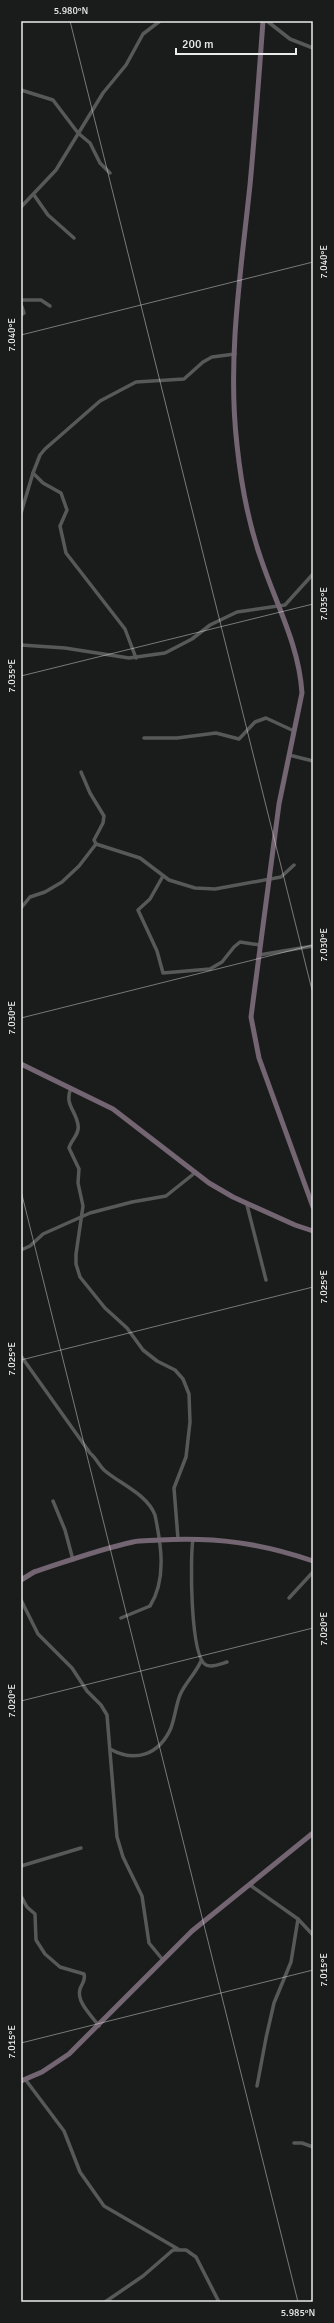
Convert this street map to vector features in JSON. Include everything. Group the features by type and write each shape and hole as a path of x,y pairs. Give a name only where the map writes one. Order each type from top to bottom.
{"street":[{"path":"21,207 56,170 103,93 126,65 143,34 160,21"},
{"path":"263,21 250,185 241,250 235,354 234,411 244,491 258,550 294,645 301,677 301,703 278,804 251,1017 255,1042 267,1080 287,1130 313,1207"},
{"path":"268,21 290,39 313,48"},
{"path":"21,90 48,97 53,100 78,133 90,143 100,163 110,173"},
{"path":"34,195 48,215 74,238"},
{"path":"21,300 41,300 50,306"},
{"path":"21,304 24,313 21,315"},
{"path":"21,513 33,473 40,456 45,449 61,438 86,411 120,389 145,381 184,379 203,362 212,357 235,354"},
{"path":"33,473 43,483 61,493 67,510 60,526 66,553 125,629 136,658"},
{"path":"21,645 65,648 136,658 165,653 192,639 210,625 237,612 288,603 299,587 313,574"},
{"path":"144,738 177,738 216,732 239,738 254,722 266,718 294,731"},
{"path":"289,755 313,761"},
{"path":"81,772 90,793 104,816 104,823 94,840 96,844"},
{"path":"96,844 140,858 163,876 180,884 210,889 284,875 294,865"},
{"path":"21,908 30,897 45,892 62,882 79,866 96,844"},
{"path":"163,876 150,899 138,910 157,951 163,973 210,969 222,962 240,942 260,945"},
{"path":"258,955 313,946"},
{"path":"21,1064 113,1109 209,1183 247,1205 313,1231"},
{"path":"71,1088 68,1098 69,1105 78,1124 78,1129 69,1148 79,1169 78,1183 83,1206 83,1216 76,1259 80,1277 105,1308 127,1328 143,1350 157,1361 175,1370 187,1387 190,1422 186,1457 174,1488 178,1539"},
{"path":"21,1250 30,1246 43,1234 103,1208 166,1196 196,1172"},
{"path":"247,1205 266,1280"},
{"path":"21,1356 51,1400 90,1453 98,1460 103,1469 145,1499 152,1507 158,1526 158,1540 163,1568 149,1607 121,1618"},
{"path":"52,1501 65,1530 73,1560"},
{"path":"193,1539 190,1575 196,1638 201,1660 209,1666 227,1662"},
{"path":"21,1580 34,1572 129,1543 158,1540 193,1539 261,1545 313,1561"},
{"path":"289,1598 313,1572"},
{"path":"21,1600 38,1634 72,1668 87,1691 106,1711 117,1837 123,1857 142,1896 149,1943 162,1960"},
{"path":"110,1749 120,1755 134,1757 149,1752 157,1747 171,1728 181,1694 201,1660"},
{"path":"219,2302 196,2257 191,2252 178,2249 104,2206 80,2172 64,2131 23,2080 42,2072 69,2054 99,2026 162,1960 209,1915 313,1833"},
{"path":"21,1866 80,1848"},
{"path":"250,1884 298,1919 313,1935"},
{"path":"21,1896 27,1907 35,1914 36,1940 45,1954 60,1967 84,1974 84,1981 80,1990 81,2000 99,2026"},
{"path":"257,2086 274,2003 291,1962 298,1919"},
{"path":"294,2143 302,2143 313,2147"},
{"path":"105,2302 143,2276 170,2252 178,2249"}]}
